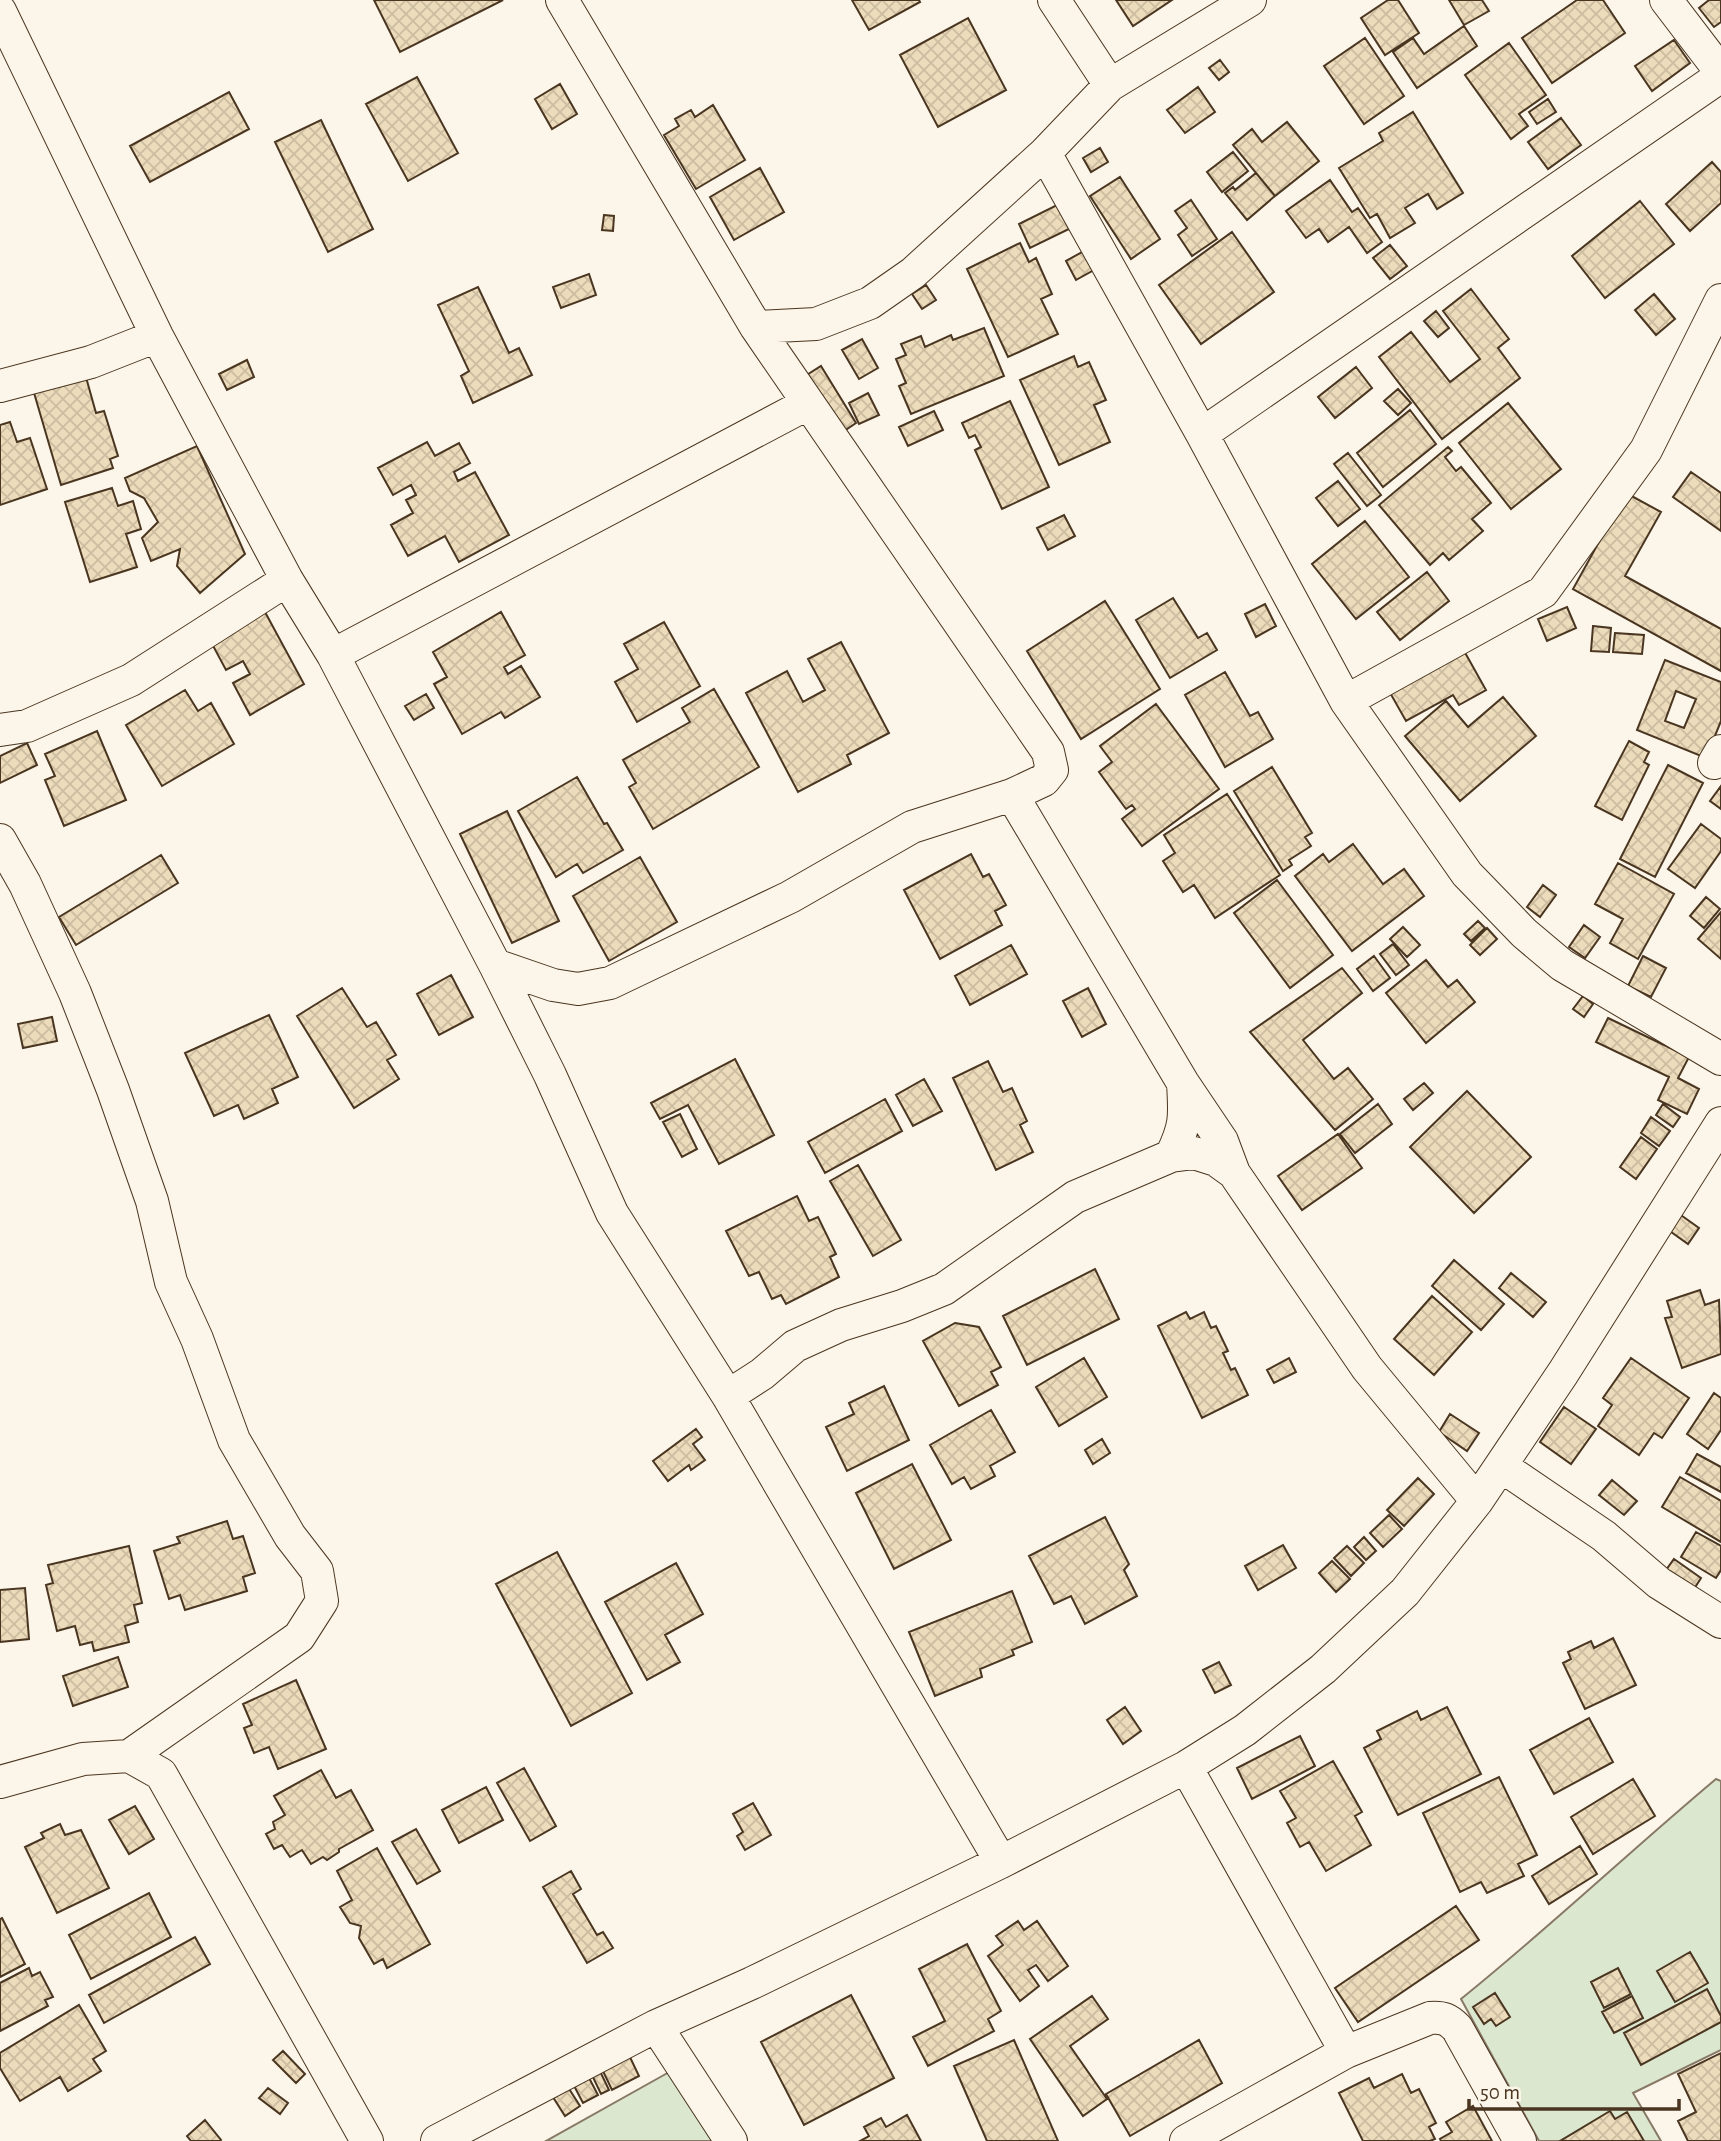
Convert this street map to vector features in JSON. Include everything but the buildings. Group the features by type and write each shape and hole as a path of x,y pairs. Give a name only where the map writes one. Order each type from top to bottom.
{"street":[{"path":"495,965 566,988 610,984 790,897 912,827 1012,795 1044,780 1052,770 1048,752 756,327 562,0"},
{"path":"1054,0 1110,85"},
{"path":"756,327 816,324 870,303 913,273 1045,153 1110,85 1250,0"},
{"path":"1202,434 1721,74 1666,0"},
{"path":"0,10 158,336 287,579 333,655 495,965 550,1075 612,1213 728,1396 1002,1862"},
{"path":"1045,153 1202,434 1346,701 1467,874 1524,933 1562,965 1721,1059"},
{"path":"1346,701 1544,592 1646,450 1721,300"},
{"path":"0,386 92,362 158,336"},
{"path":"333,655 807,404"},
{"path":"0,730 27,726 131,680 287,579"},
{"path":"1012,795 1183,1083 1222,1141 1234,1173 1367,1367 1477,1501"},
{"path":"0,840 31,896 75,993 113,1090 152,1201 170,1282 197,1339 234,1440 290,1536 317,1571 322,1601 299,1637 129,1756 83,1759 0,1783"},
{"path":"1171,1156 1185,1118 1183,1083"},
{"path":"437,2141 656,2026 752,1983 1002,1862 1186,1767 1245,1730 1324,1669 1405,1592 1477,1501 1563,1373 1721,1123"},
{"path":"728,1396 762,1374 795,1346 841,1325 902,1306 944,1289 1075,1197 1171,1156 1194,1153 1216,1160 1234,1173"},
{"path":"1501,1466 1604,1536 1658,1583 1721,1622"},
{"path":"129,1756 161,1774 367,2141"},
{"path":"1186,1767 1346,2052"},
{"path":"1186,2141 1346,2052 1430,2018 1447,2019 1457,2028 1520,2141"},
{"path":"656,2026 731,2141"}],"green space":[{"path":"1716,1779 1721,1781 1721,2050 1633,2093 1661,2141 1539,2141 1461,1999"},
{"path":"680,2066 720,2141 546,2141"}]}
